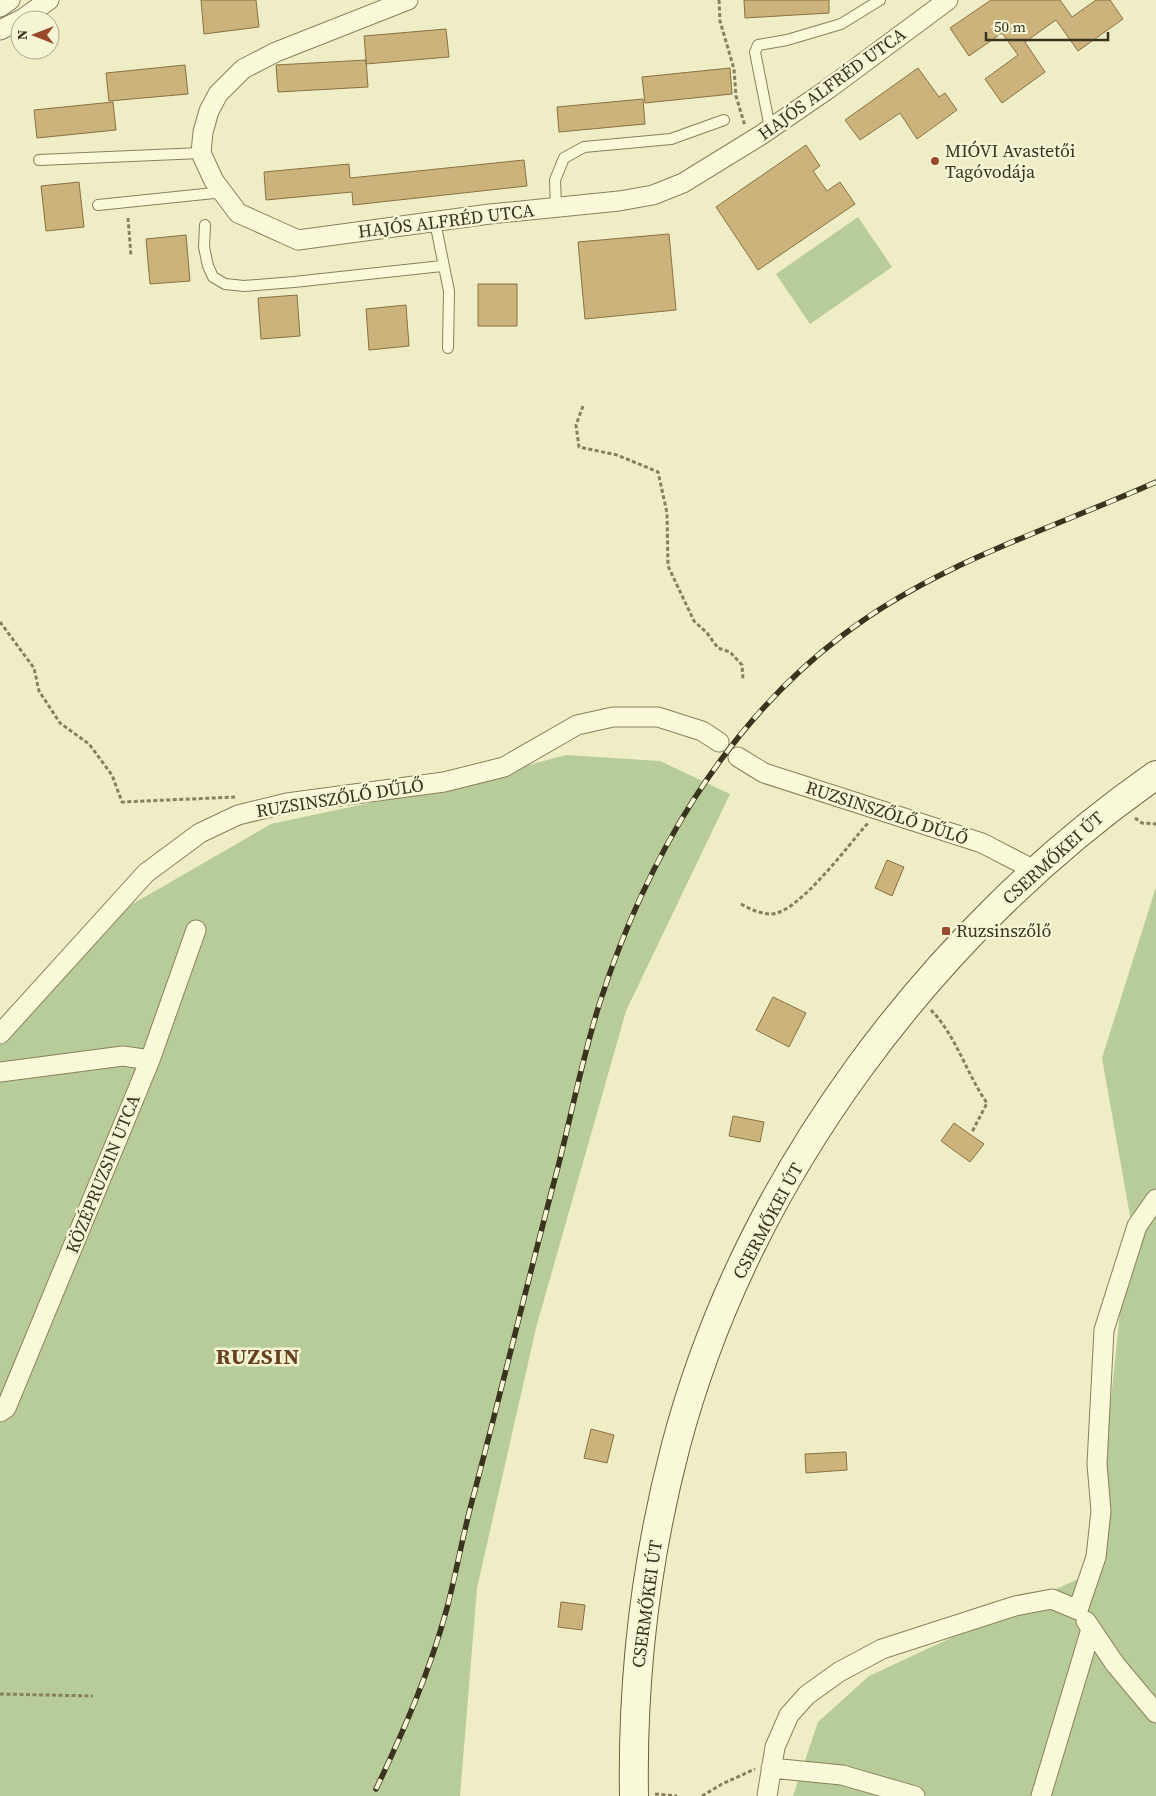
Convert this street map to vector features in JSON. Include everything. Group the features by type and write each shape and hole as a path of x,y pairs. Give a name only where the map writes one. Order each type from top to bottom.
{"main road":[{"name":"CSERMŐKEI ÚT","path":"634,1796 634,1706 644,1611 676,1446 698,1376 730,1294 768,1215 821,1124 882,1036 915,994 952,953 1036,870 1091,808 1156,775"}],"street":[{"path":"0,7 10,0"},
{"path":"34,10 48,0"},
{"path":"201,153 203,132 209,111 218,94 243,69 276,52 408,0"},
{"name":"HAJÓS ALFRÉD UTCA","path":"201,153 214,181 238,213 298,240 556,207 619,201 653,195 684,183 828,90 948,0"},
{"name":"RUZSINSZŐLŐ DŰLŐ","path":"0,1034 146,873 200,833 238,815 287,803 444,782 504,767 577,725 613,717 658,717 702,731 719,742"},
{"name":"RUZSINSZŐLŐ DŰLŐ","path":"738,756 764,773 982,843 1036,870"},
{"name":"KÖZÉPRUZSIN UTCA","path":"0,1412 6,1408 150,1060 196,930"},
{"path":"0,1072 124,1056 150,1060"},
{"path":"1078,1610 1096,1557 1101,1511 1097,1464 1104,1330 1137,1226 1156,1199"},
{"path":"767,1796 774,1746 789,1715 807,1695 839,1672 882,1649 1015,1606 1052,1599 1078,1610 1115,1664 1156,1713"},
{"path":"1041,1796 1091,1629"},
{"path":"771,1768 842,1775 915,1796"}],"lane":[{"path":"770,128 755,52 758,45 787,40 841,24 880,0"},
{"path":"556,207 555,180 564,158 584,147 671,139 724,120"},
{"path":"39,160 201,153"},
{"path":"98,206 224,192"},
{"path":"435,222 442,266 449,291 448,348"},
{"path":"205,226 204,247 208,266 213,277 225,284 244,286 294,282 442,266"}],"path":[{"path":"719,0 720,21 734,69 736,96 746,130"},
{"path":"128,218 131,256"},
{"path":"583,406 576,425 579,447 617,455 658,472 667,513 668,566 694,621 707,633 718,648 730,652 742,665 743,680"},
{"path":"0,622 34,668 39,691 60,723 89,744 112,776 122,802 245,796 272,806"},
{"path":"741,904 753,910 772,914 792,906 881,810"},
{"path":"915,994 939,1018 958,1048 975,1086 987,1103 972,1132"},
{"path":"0,1694 93,1696"},
{"path":"702,1796 722,1784 756,1769 771,1768"}],"green space":[{"path":"858,217 892,267 810,324 776,274"},
{"path":"566,755 660,761 730,794 626,1011 536,1328 477,1588 460,1796 0,1796 0,1041 103,921 271,824 458,784"},
{"path":"1156,887 1156,1796 793,1796 818,1722 869,1676 1093,1572 1130,1216 1102,1058"}],"building":[{"path":"201,0 256,0 259,27 204,34"},
{"path":"744,0 829,0 829,13 745,18"},
{"path":"991,0 1060,0 1072,17 1096,0 1110,0 1123,19 1078,51 1056,20 1025,42 1045,72 1002,103 985,79 1018,55 1002,33 969,56 950,28"},
{"path":"446,29 449,57 366,64 368,87 278,92 276,65 366,60 364,36"},
{"path":"185,65 188,94 109,101 106,73"},
{"path":"730,68 732,94 645,103 642,77"},
{"path":"918,68 939,97 945,93 957,110 917,139 900,113 860,140 845,120"},
{"path":"643,99 645,124 559,132 557,107"},
{"path":"113,102 116,130 37,138 34,110"},
{"path":"806,145 820,166 813,171 827,191 840,182 855,204 758,270 716,207"},
{"path":"524,160 527,186 353,205 352,192 266,200 264,172 349,164 350,178"},
{"path":"79,182 84,227 46,231 41,186"},
{"path":"669,234 676,310 585,319 578,242"},
{"path":"186,235 190,281 150,284 146,239"},
{"path":"478,284 517,284 517,326 478,326"},
{"path":"297,295 300,336 261,339 258,298"},
{"path":"406,305 409,346 369,350 366,309"},
{"path":"887,860 904,867 892,896 875,888"},
{"path":"773,997 806,1013 789,1047 756,1030"},
{"path":"733,1116 764,1122 760,1142 729,1136"},
{"path":"954,1123 984,1144 970,1162 941,1141"},
{"path":"591,1429 614,1435 607,1463 584,1458"},
{"path":"846,1452 847,1470 806,1473 805,1454"},
{"path":"561,1602 585,1605 582,1630 558,1627"}],"railway":[{"path":"376,1789 416,1700 433,1655 447,1608 468,1518 600,1002 640,898 665,847 694,799 726,754 761,711 800,671 843,635 879,610 955,568 1156,482"}],"place":[{"name":"MIÓVI Avastetői Tagóvodája","path":"935,161"},
{"name":"Ruzsinszőlő","path":"946,931"}],"district":[{"name":"RUZSIN","path":"258,1356"}]}
